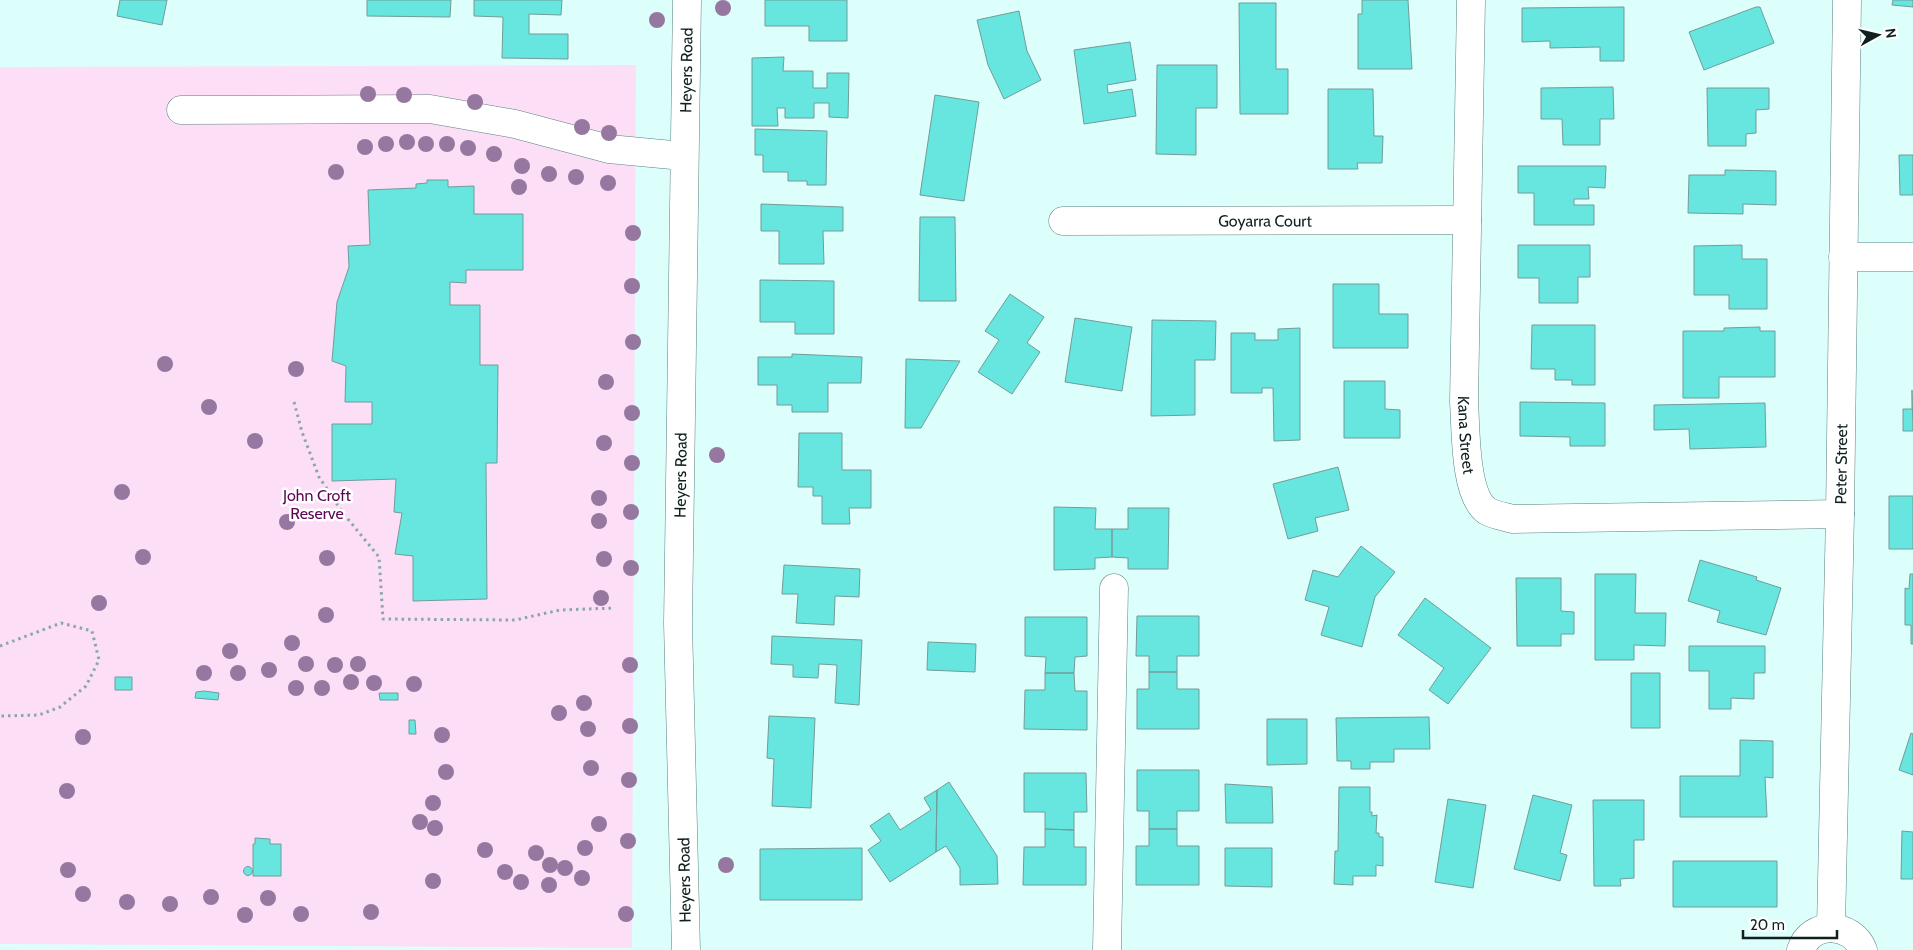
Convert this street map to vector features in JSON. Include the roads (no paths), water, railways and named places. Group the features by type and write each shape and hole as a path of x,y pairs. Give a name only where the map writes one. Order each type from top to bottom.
{"street":[{"name":"Heyers Road","path":"686,950 678,623 683,156 687,0"},
{"name":"Kana Street","path":"1471,0 1464,402 1469,466 1474,489 1480,503 1488,511 1514,519 1840,514"},
{"name":"Peter Street","path":"1831,928 1840,514 1847,0"},
{"path":"181,110 430,109 515,124 609,149 683,156"},
{"name":"Goyarra Court","path":"1063,221 1467,220"},
{"path":"1843,257 1913,257"},
{"path":"1107,950 1114,588"},
{"path":"1801,950 1808,937 1817,931 1831,928 1848,932 1857,938 1863,950"}],"park label":[{"name":"John Croft Reserve","path":"317,504"}]}
